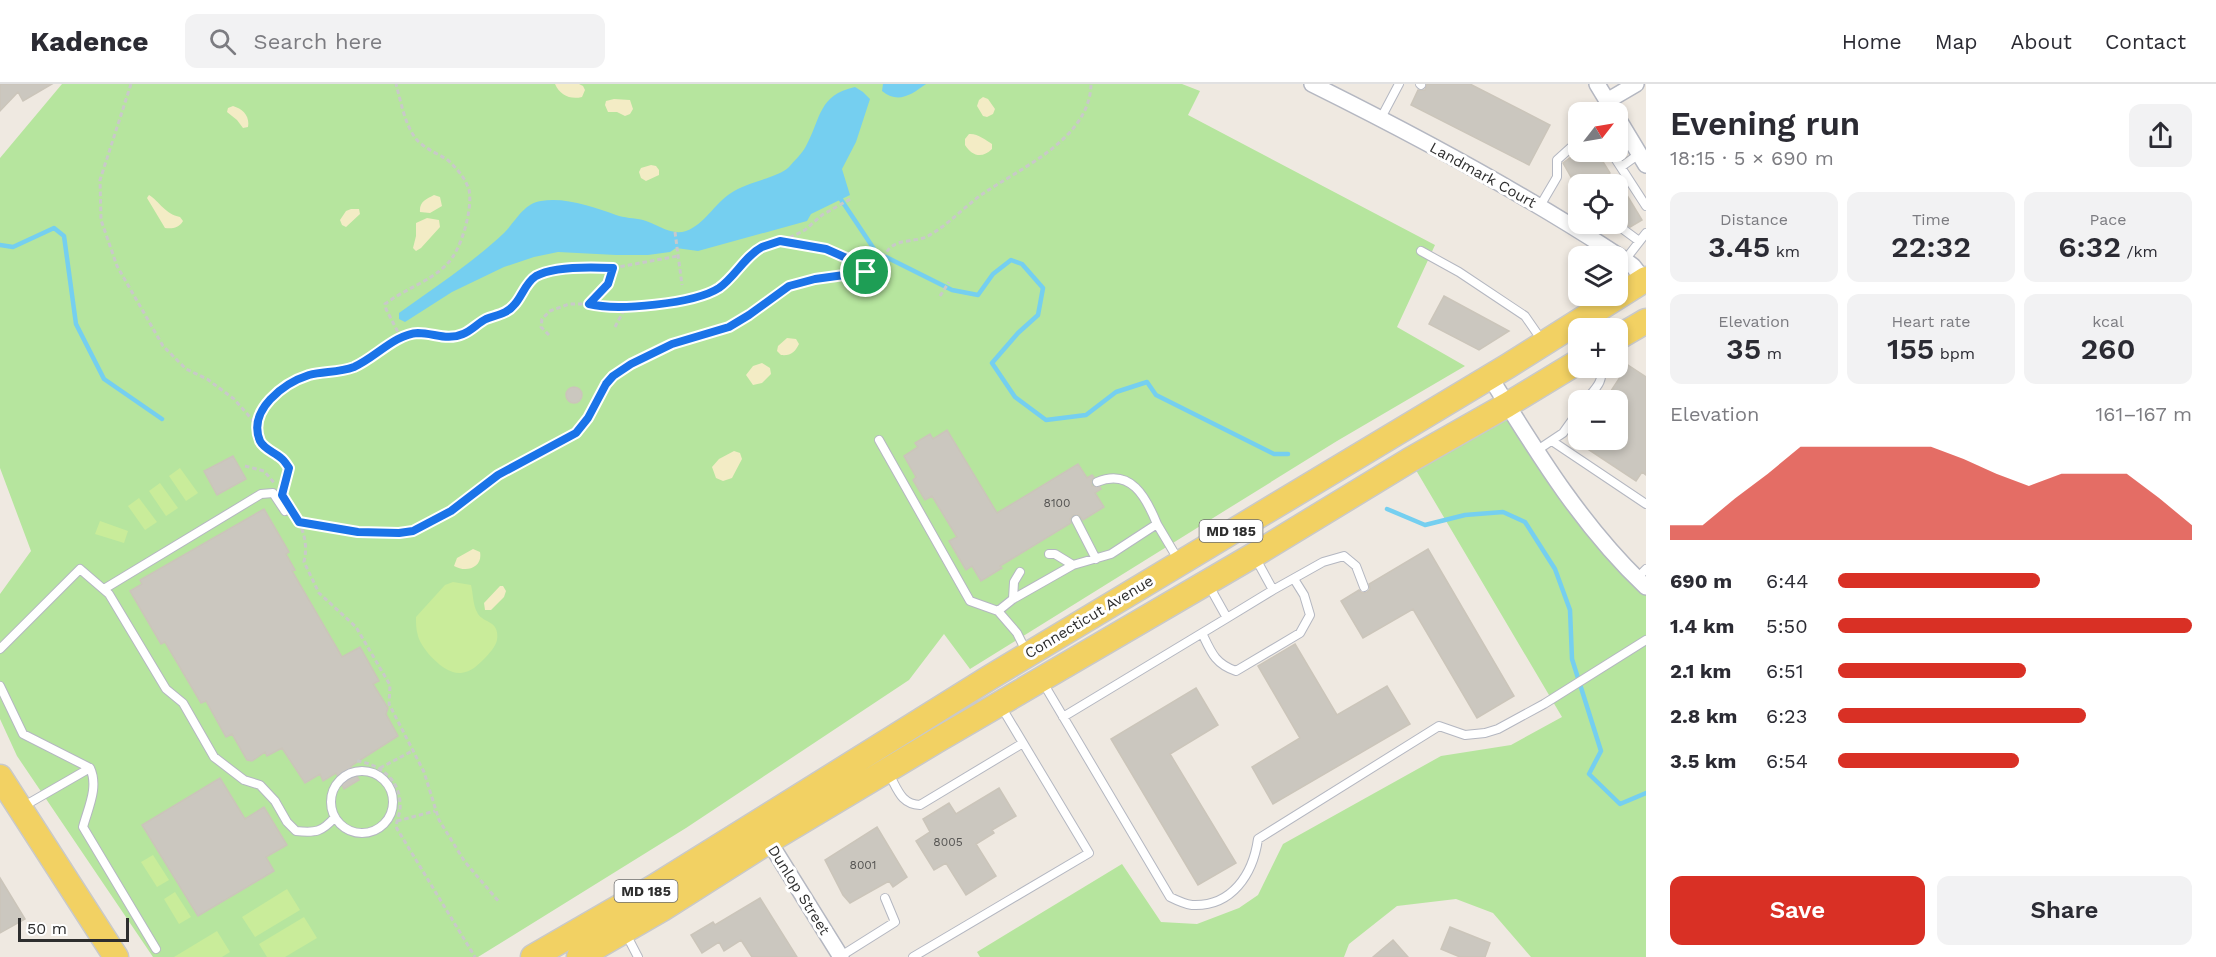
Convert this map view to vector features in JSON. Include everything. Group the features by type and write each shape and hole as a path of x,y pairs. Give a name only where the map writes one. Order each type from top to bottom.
{"main road":[{"name":"Connecticut Avenue","path":"579,957 624,931 763,832 822,796 1028,655 1490,377 1645,279"},
{"path":"1628,332 1646,321"},
{"name":"Connecticut Avenue","path":"822,796 887,771 1568,368"},
{"path":"0,778 116,957"},
{"name":"Connecticut Avenue","path":"533,957 654,887 763,832"}],"street":[{"name":"Landmark Court","path":"1312,84 1381,118 1540,206 1604,246"},
{"path":"1597,84 1608,102"},
{"path":"1616,102 1636,84"},
{"path":"1628,139 1643,160"},
{"name":"Landmark Court","path":"1628,262 1645,279"},
{"path":"1490,377 1536,451 1588,524 1643,578"},
{"name":"Dunlop Street","path":"763,832 841,957"}],"lane":[{"path":"1381,118 1399,84"},
{"path":"1540,206 1557,177 1557,160 1568,150"},
{"path":"1621,167 1643,160"},
{"path":"1618,162 1644,200"},
{"path":"1628,233 1639,241"},
{"path":"1628,256 1646,233"},
{"path":"1421,251 1459,272 1525,316 1544,344"},
{"path":"1536,451 1563,433 1568,426"},
{"path":"879,440 970,601 998,611 1017,633 1028,655"},
{"path":"1552,441 1646,504"},
{"path":"1097,482 1113,478 1130,482 1149,505 1157,524 1180,562"},
{"path":"104,590 261,494 273,493 287,510"},
{"path":"1076,520 1096,559"},
{"path":"998,611 1013,599 1073,565 1111,554 1157,524"},
{"path":"1050,554 1055,554 1073,565"},
{"path":"1254,555 1273,590"},
{"path":"1063,717 1323,562 1344,556 1356,566 1364,587"},
{"path":"0,649 80,569 109,594 166,689 183,703 214,757 244,780 260,785 275,801 287,822 296,831 324,829 335,817"},
{"path":"1013,599 1014,582 1020,572"},
{"path":"1202,633 1211,652 1223,667 1236,671 1300,633 1310,615 1304,595 1294,579"},
{"path":"1207,583 1227,618"},
{"path":"1041,680 1170,897 1190,905 1215,902 1233,892 1249,872 1258,839 1439,726 1465,735 1498,729 1544,704 1646,640"},
{"path":"0,686 22,735 90,768 94,777 94,787 82,827 156,949"},
{"path":"913,957 1089,853 1000,704"},
{"path":"887,771 903,798 910,804 920,805 1023,743"},
{"path":"20,808 90,768"},
{"path":"365,771 375,774 386,783 391,793 392,809 388,819 376,830 366,833 352,832 335,817 331,807 332,796 335,786 343,777 353,772 365,771"},
{"path":"841,957 895,922 885,898"},
{"path":"624,931 638,957"}],"path":[{"path":"131,84 100,180 101,220 117,266 163,345 186,369 207,379 234,399 257,425"},
{"path":"396,84 406,118 417,139 434,154 450,161 465,181 469,193 467,220 458,248 448,263 430,277 385,304 401,338"},
{"path":"299,522 358,532 399,533 413,531 451,511 498,475 576,433 592,412 606,384 613,376 631,364 672,344 729,327 789,286 815,279 866,272 877,266 892,247 925,238 961,213 980,195 1037,162 1073,128 1083,115 1091,98 1091,84"},
{"path":"549,335 541,327 542,319 550,311 569,304 625,308 696,297 717,289 761,248 783,241 805,230 832,209 852,198"},
{"path":"675,232 682,285"},
{"path":"783,241 826,249 860,264 866,272"},
{"path":"245,466 264,471 282,495 289,468 281,458 271,453 260,442 257,425 264,407 281,389 312,374 340,372 358,365 401,338 417,333 448,338 463,334 486,320 507,312 516,304 524,289 536,276 553,271 592,267 613,268 678,256"},
{"path":"589,304 608,284 613,268"},
{"path":"940,296 949,282"},
{"path":"615,327 625,308"},
{"path":"287,510 299,522 303,530 307,550 304,562 319,593 356,627 390,684 389,704 424,772 439,820 465,862 500,903"},
{"path":"380,768 414,750"},
{"path":"357,760 380,768 394,782 401,804 396,827 475,957"},
{"path":"397,821 435,811"}],"green space":[{"path":"62,84 1182,84 1200,91 1188,115 1435,245 1397,327 1465,366 1337,441 970,669 944,634 909,680 686,828 478,957 153,957 17,756 0,719 0,594 31,551 0,468 0,158"},
{"path":"1507,405 1646,587 1646,957 1531,957 1493,913 1456,899 1397,906 1349,944 1344,957 980,957 977,952 1122,864 1161,922 1197,924 1239,908 1258,895 1283,844 1441,756 1511,745 1562,717 1410,460"},
{"path":"180,468 198,493 186,501 169,476"},
{"path":"160,483 178,508 166,516 149,491"},
{"path":"139,498 157,522 145,530 128,506"},
{"path":"100,521 128,531 124,543 95,534"},
{"path":"453,582 471,585 479,616 493,625 497,633 494,647 488,655 474,668 461,673 455,673 441,666 429,654 420,642 416,626 416,617 445,585"},
{"path":"153,855 169,880 157,887 141,862"},
{"path":"287,889 300,910 255,937 242,917"},
{"path":"175,892 191,917 179,924 164,899"},
{"path":"304,917 317,938 285,957 267,957 259,944"},
{"path":"217,931 230,952 222,957 174,957"}],"sand":[{"path":"555,84 579,84 585,90 582,97 570,97 560,91"},
{"path":"983,97 988,99 995,109 993,114 987,117 983,116 977,106"},
{"path":"630,100 633,109 630,114 625,116 617,112 608,112 606,101"},
{"path":"233,106 245,114 248,127 243,128 227,112 228,108"},
{"path":"969,134 992,144 992,149 985,154 974,154 965,145 965,139"},
{"path":"656,166 659,175 646,181 641,178 639,172 641,168"},
{"path":"149,195 166,211 180,217 183,221 175,228 165,228 147,198"},
{"path":"434,195 440,197 442,206 430,213 420,212 422,203"},
{"path":"359,209 360,214 346,227 340,220 346,211"},
{"path":"427,218 439,220 440,227 416,251 413,248 416,223"},
{"path":"787,338 796,339 799,344 792,353 781,355 777,351 778,346"},
{"path":"762,363 770,368 771,374 762,383 753,385 746,375 753,366"},
{"path":"734,451 740,453 742,459 732,478 723,481 716,478 712,467 719,459"},
{"path":"473,549 480,552 480,557 479,562 473,568 464,569 454,566 457,558"},
{"path":"500,586 503,586 506,591 504,597 491,610 485,610 484,603"}],"water":[{"path":"883,84 926,84 910,94 894,97 882,91"},
{"path":"855,87 870,99 856,142 842,169 850,195 811,214 807,221 698,251 676,248 670,252 648,255 558,252 534,257 504,267 452,292 405,322 399,319 399,313 479,254 535,202 560,200 579,204 619,216 643,220 675,232 692,228 737,189 789,167 804,149 827,102 843,91"}],"building":[{"path":"0,84 52,84 23,101 18,92 0,111"},
{"path":"1427,84 1470,84 1550,125 1529,165 1411,105 1418,90 1425,90"},
{"path":"1568,159 1568,162 1603,162 1610,173 1569,174 1563,163"},
{"path":"1628,197 1642,220 1630,227 1628,226"},
{"path":"1444,296 1509,331 1479,350 1429,324"},
{"path":"1628,365 1646,377 1646,475 1642,472 1636,481 1589,450 1628,450 1628,390 1612,390 1619,378 1628,378"},
{"path":"574,387 580,389 582,395 580,401 574,403 568,401 566,395 568,389"},
{"path":"947,430 997,513 1078,464 1087,478 1092,475 1094,477 1091,481 1092,486 1100,487 1101,489 1095,493 1104,507 1083,520 1079,515 1073,515 1070,519 1071,523 1000,566 1002,568 981,581 972,566 966,570 949,541 957,537 932,496 925,500 913,480 916,477 904,456 918,447 915,443 930,434 933,439"},
{"path":"233,456 246,479 217,495 204,471"},
{"path":"264,509 289,552 286,554 295,570 292,571 342,657 360,647 379,681 373,684 388,708 386,714 398,736 351,766 359,780 344,789 336,773 323,781 320,774 305,783 282,748 267,756 265,752 252,761 247,760 232,734 226,737 206,701 201,703 165,642 161,644 130,591 142,584 140,580"},
{"path":"1428,549 1514,696 1477,718 1413,609 1363,638 1341,601 1359,590 1362,593 1367,592 1370,589 1369,584"},
{"path":"1295,644 1337,715 1387,686 1410,724 1273,804 1252,767 1300,738 1258,666"},
{"path":"1196,688 1218,725 1170,754 1236,863 1198,885 1111,739"},
{"path":"220,778 245,819 264,807 287,845 266,857 274,871 198,916 142,825"},
{"path":"999,788 1016,816 992,830 994,833 976,844 996,876 966,895 946,863 934,870 916,841 930,832 923,819 949,803 956,814"},
{"path":"877,827 907,877 893,887 889,881 850,903 843,895 825,860"},
{"path":"0,878 25,919 0,933"},
{"path":"760,898 797,957 752,957 741,940 724,951 719,942 702,953 691,935 713,922 715,925"},
{"path":"1450,927 1490,943 1485,957 1460,957 1441,949"},
{"path":"1393,940 1408,957 1373,957"}],"waterway":[{"path":"840,198 876,252 952,290 978,295 993,274 1011,260 1022,264 1043,288 1038,315 1018,333 992,363 1015,397 1046,420 1086,415 1116,392 1147,382 1156,395 1274,454 1288,454"},
{"path":"0,245 13,247 54,228 64,236 76,324 104,379 162,419"},
{"path":"1387,509 1425,525 1465,515 1503,512 1525,522 1555,569 1570,610 1572,659 1601,751 1589,774 1620,804 1646,793"}],"route":[{"path":"780,241 826,249 860,264 866,272 843,277 815,279 789,286 729,327 672,344 631,364 613,376 606,384 596,406 576,433 498,475 451,511 413,531 358,532 299,522 282,495 289,468 281,458 271,453 260,442 257,425 264,407 281,389 312,374 340,372 358,365 401,338 417,333 448,338 463,334 486,320 507,312 516,304 524,289 536,276 553,271 592,267 613,268 608,284 589,304 603,308 625,308 696,297 717,289 761,248 780,241"}]}
